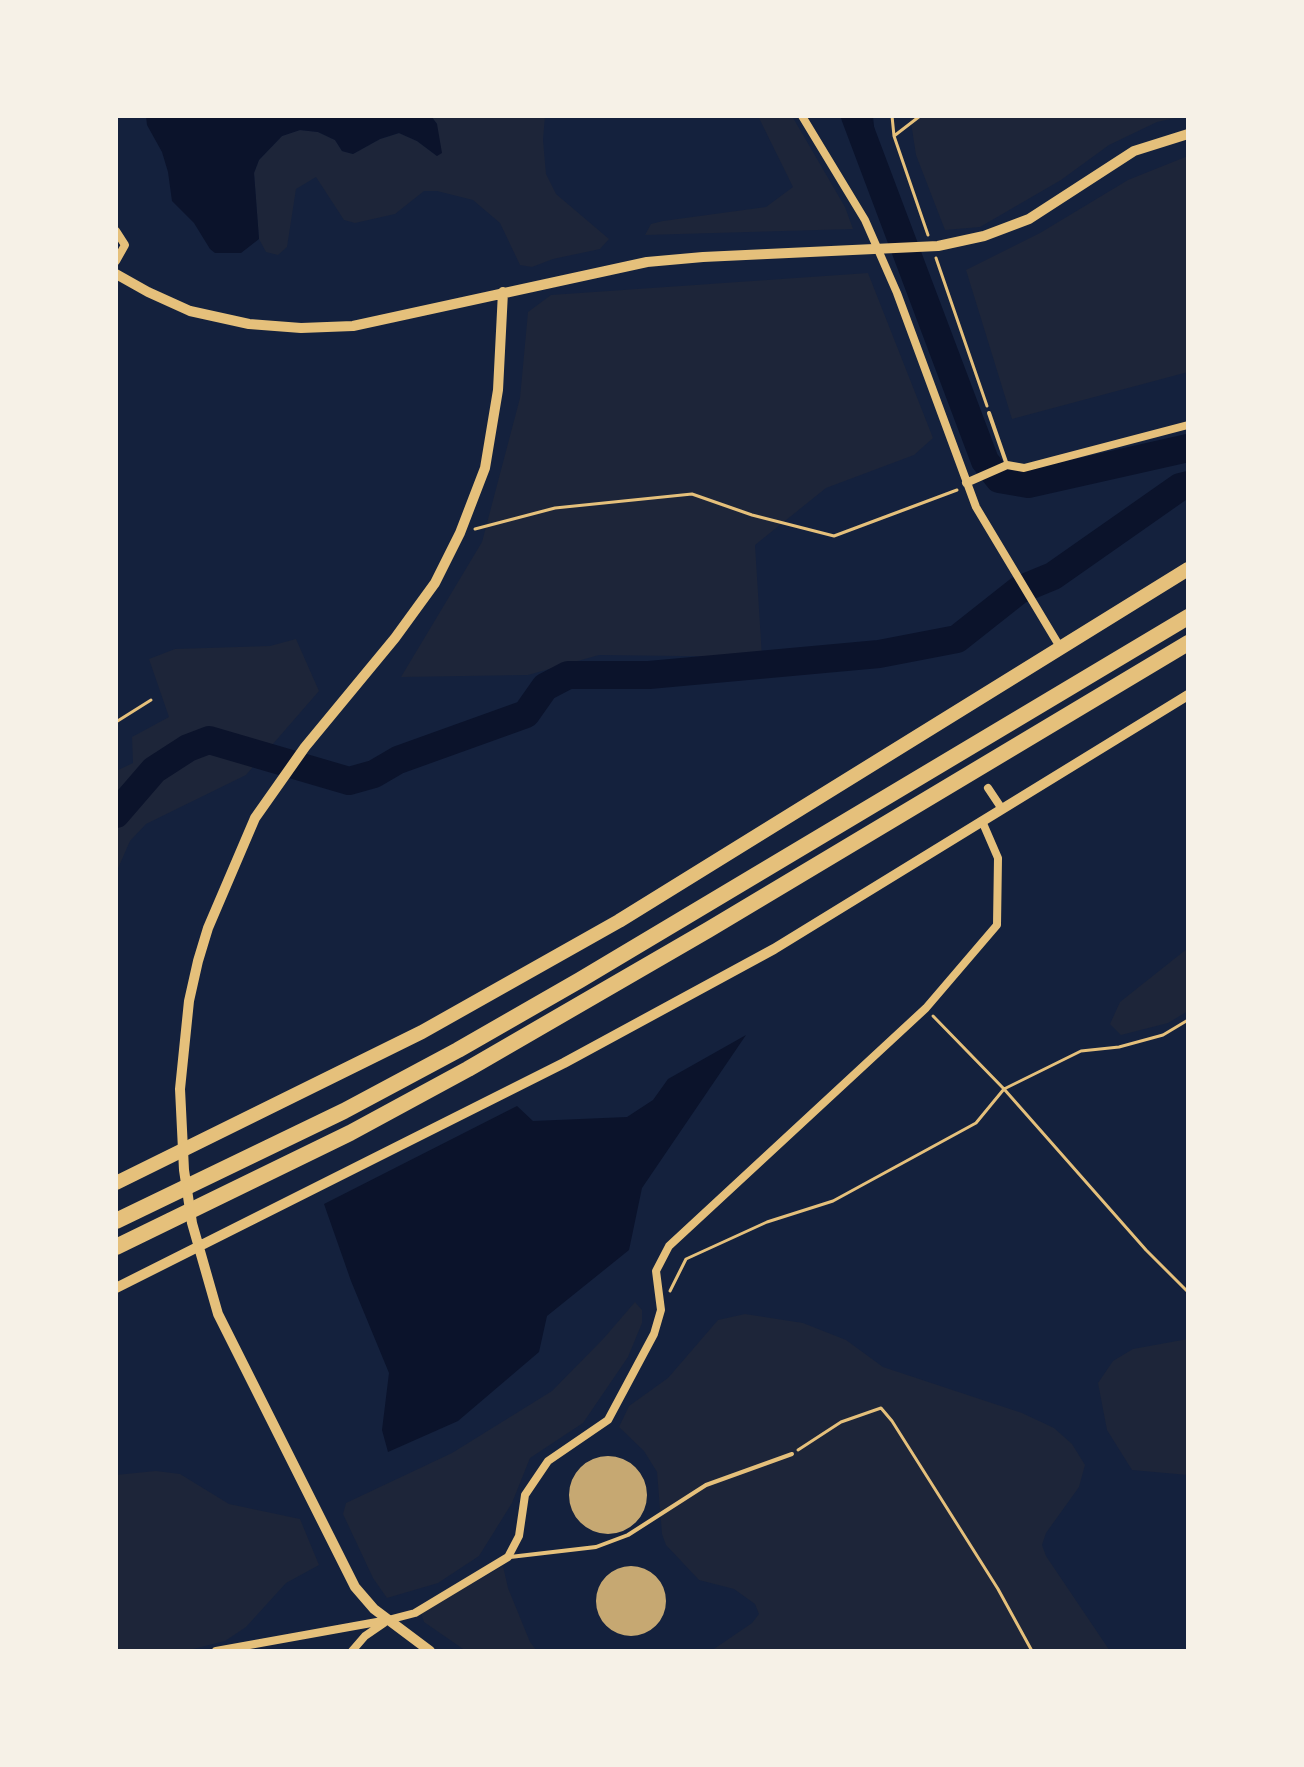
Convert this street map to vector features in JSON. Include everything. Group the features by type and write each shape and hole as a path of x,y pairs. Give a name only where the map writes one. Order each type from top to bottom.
{"highway":[{"path":"116,1221 344,1111 458,1050 1188,617"},
{"path":"116,1247 350,1133 468,1069 669,953 1188,643"}],"main road":[{"path":"116,1183 422,1032 619,921 950,724 1060,647 1188,569"}],"street":[{"path":"802,116 865,220 976,507 1060,647"},
{"path":"116,274 190,311 249,324 301,328 353,326 647,262 934,246 984,236 1029,219 1134,151 1188,134"},
{"path":"116,231 125,245 116,261"},
{"path":"430,1651 374,1609 355,1587 218,1314 192,1223 184,1170 180,1114 182,1050 189,1001 208,928 255,818 296,758 395,638 435,583 460,533 485,468 498,390 503,292"},
{"path":"966,483 1007,465 1024,468 1188,425"},
{"path":"116,1288 620,1033 774,949 1188,695"},
{"path":"988,788 1002,809"},
{"path":"216,1651 415,1613 508,1557 519,1536 525,1495 548,1461 608,1420 654,1334 661,1310 656,1271 669,1246 926,1008 997,925 998,858 982,821"},
{"path":"352,1651 365,1636 388,1620"}],"lane":[{"path":"989,413 1007,465"},
{"path":"508,1557 596,1547 628,1535 706,1485 792,1454"}],"path":[{"path":"892,116 894,136 989,413"},
{"path":"894,136 920,116"},
{"path":"460,533 555,508 692,494 752,515 834,536 956,491 966,483"},
{"path":"116,722 151,700"},
{"path":"926,1008 1004,1089 1146,1250 1188,1292"},
{"path":"661,1310 686,1259 767,1222 833,1201 976,1123 1004,1089 1081,1051 1119,1047 1163,1035 1188,1020"},
{"path":"792,1454 841,1422 881,1408 998,1589 1032,1651"}],"shaded area":[{"path":"146,116 431,116 437,124 442,153 437,156 417,141 399,133 380,139 353,154 342,151 335,140 318,132 300,130 282,136 259,160 254,173 259,239 241,253 215,253 194,223 172,201 162,152 147,125"},
{"path":"431,116 545,116 543,140 546,174 556,194 609,239 600,249 532,267 520,265 500,223 473,200 424,191 395,214 355,223 344,220 316,177 296,189 287,247 278,255 266,252 259,239 254,173 259,160 282,136 300,130 318,132 335,140 342,151 353,154 380,139 399,133 417,141 437,156 437,124"},
{"path":"758,116 792,116 845,207 853,229 645,235 651,224 663,221 766,207 793,187"},
{"path":"840,116 873,116 877,158 867,161"},
{"path":"910,116 1184,116 1157,122 1109,145 1061,180 980,227 945,230 916,155"},
{"path":"1188,156 1188,372 1012,419 966,270 1040,233 1128,180"},
{"path":"868,273 933,438 914,455 826,488 755,545 762,657 599,655 528,675 401,677 482,542 520,398 528,312 551,295"},
{"path":"296,639 319,691 246,775 146,824 130,841 116,873 116,771 133,763 132,737 169,717 149,659 175,649 270,646"},
{"path":"1188,948 1188,1011 1168,1023 1121,1035 1110,1024 1120,1002"},
{"path":"746,1035 642,1188 629,1250 547,1316 539,1352 458,1421 388,1452 382,1430 389,1373 351,1281 324,1204 517,1106 533,1121 627,1117 653,1100 668,1079"},
{"path":"635,1302 642,1310 642,1323 628,1357 583,1423 530,1458 512,1503 479,1556 438,1583 387,1598 373,1578 343,1514 346,1503 452,1453 552,1391"},
{"path":"745,1314 803,1323 846,1340 883,1367 1022,1413 1054,1428 1072,1444 1085,1465 1079,1487 1046,1533 1042,1545 1046,1556 1110,1651 711,1651 752,1623 759,1614 755,1604 734,1589 699,1580 666,1545 662,1534 657,1472 644,1451 619,1427 629,1406 668,1378 718,1320"},
{"path":"1188,1339 1188,1475 1132,1470 1107,1430 1098,1383 1113,1361 1133,1349"},
{"path":"156,1471 180,1474 229,1504 300,1519 319,1565 286,1583 246,1627 225,1641 185,1651 116,1651 116,1475"},
{"path":"503,1566 508,1588 530,1642 537,1651 466,1651 424,1622 421,1613"}],"building":[{"path":"608,1456 623,1459 635,1468 644,1480 647,1495 644,1510 635,1522 623,1531 608,1534 593,1531 581,1522 572,1510 569,1495 572,1480 581,1468 593,1459"},
{"path":"631,1566 650,1572 660,1582 666,1601 660,1620 650,1630 631,1636 612,1630 602,1620 596,1601 602,1582 612,1572"}],"waterway":[{"path":"855,116 985,461 999,479 1028,484 1188,448"},
{"path":"116,814 154,770 188,748 209,740 349,781 526,714 545,687 568,675 649,675 879,654 957,639 1019,590 1053,576 1180,487 1188,485"}]}
